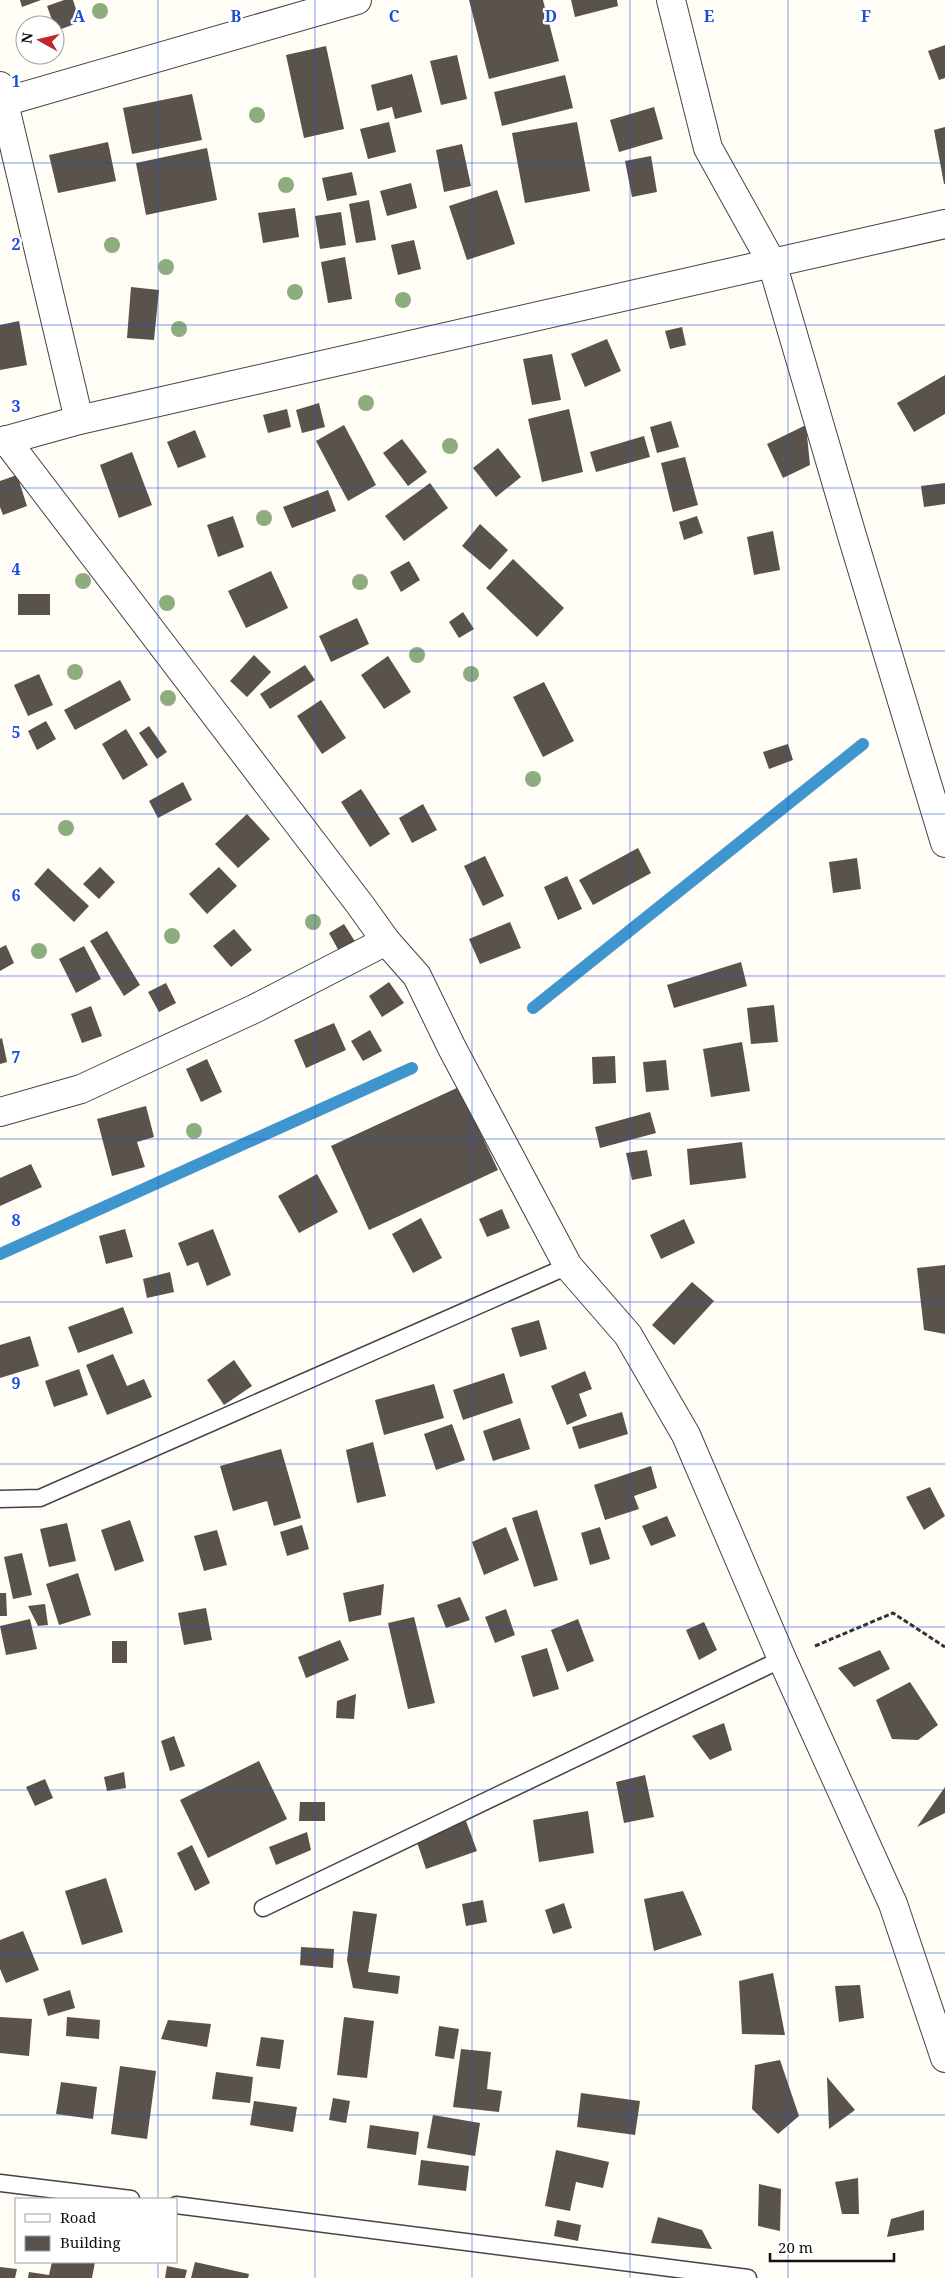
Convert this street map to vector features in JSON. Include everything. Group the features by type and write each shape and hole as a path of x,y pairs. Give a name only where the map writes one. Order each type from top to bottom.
{"street":[{"path":"79,420 2,97 357,0"},
{"path":"671,0 708,148 772,263 850,530 945,843"},
{"path":"945,224 79,420 3,441 362,906 386,941 417,976 452,1048 568,1266 628,1335 686,1435 782,1660 893,1904 945,2058"},
{"path":"0,1112 82,1090 254,1009 386,941"}],"lane":[{"path":"0,1499 40,1498 568,1266"},
{"path":"263,1908 782,1660"},
{"path":"0,2183 123,2198"},
{"path":"178,2205 748,2278"}],"path":[{"path":"782,1660 893,1613 945,1648"}],"building":[{"path":"20,0 41,0 22,7"},
{"path":"64,0 73,0 80,22 65,28 65,15 50,15 47,6"},
{"path":"469,0 543,0 559,61 489,79"},
{"path":"571,0 617,0 618,6 575,17"},
{"path":"945,45 945,78 939,80 928,51"},
{"path":"326,46 344,129 304,138 286,55"},
{"path":"457,55 467,99 441,105 430,61"},
{"path":"412,74 422,112 395,119 392,107 377,111 371,85"},
{"path":"565,75 573,108 502,126 494,92"},
{"path":"192,94 202,140 132,154 123,108"},
{"path":"654,107 663,139 619,152 610,120"},
{"path":"389,122 396,152 368,159 360,129"},
{"path":"577,122 590,191 525,203 512,133"},
{"path":"945,127 945,184 944,184 934,130"},
{"path":"108,142 116,181 58,193 49,155"},
{"path":"462,144 471,186 444,192 436,150"},
{"path":"207,148 217,200 146,215 136,163"},
{"path":"651,156 657,192 632,197 625,161"},
{"path":"352,172 357,195 327,201 322,178"},
{"path":"411,183 417,208 387,216 380,191"},
{"path":"497,190 515,244 467,260 449,206"},
{"path":"369,200 376,240 356,243 349,204"},
{"path":"295,208 299,237 263,243 258,213"},
{"path":"341,212 346,245 320,249 315,216"},
{"path":"414,240 421,269 398,275 391,245"},
{"path":"345,257 352,299 328,303 321,262"},
{"path":"131,287 159,290 154,340 127,338"},
{"path":"19,321 27,365 0,370 0,325"},
{"path":"682,327 686,345 670,349 665,331"},
{"path":"607,339 621,371 585,387 571,354"},
{"path":"552,354 561,400 532,405 523,359"},
{"path":"945,375 945,414 914,432 897,403"},
{"path":"319,403 325,427 302,433 296,410"},
{"path":"287,409 291,427 268,433 263,415"},
{"path":"569,409 583,472 542,482 528,419"},
{"path":"671,421 679,447 657,453 650,427"},
{"path":"344,425 376,485 348,501 316,441"},
{"path":"806,425 810,465 783,478 767,444"},
{"path":"195,430 206,457 178,468 167,442"},
{"path":"644,436 650,457 596,472 590,452"},
{"path":"402,439 427,472 408,486 383,453"},
{"path":"498,448 521,477 496,497 473,468"},
{"path":"132,452 152,505 119,518 100,465"},
{"path":"685,457 698,505 673,512 661,463"},
{"path":"17,475 27,506 3,515 0,507 0,481"},
{"path":"430,483 448,508 404,541 385,516"},
{"path":"945,483 945,504 924,507 921,486"},
{"path":"328,490 336,511 292,528 283,507"},
{"path":"233,516 244,547 218,557 207,525"},
{"path":"697,516 703,533 684,540 679,522"},
{"path":"480,524 508,550 490,570 462,546"},
{"path":"773,531 780,570 754,575 747,537"},
{"path":"513,559 564,608 537,637 486,588"},
{"path":"409,561 420,580 401,592 390,572"},
{"path":"271,571 288,608 246,628 228,591"},
{"path":"18,594 50,594 50,615 18,615"},
{"path":"463,612 474,629 459,638 449,622"},
{"path":"357,618 369,644 331,662 319,636"},
{"path":"254,655 271,672 247,697 230,681"},
{"path":"388,656 411,692 384,709 361,675"},
{"path":"305,665 315,680 270,709 260,694"},
{"path":"39,674 53,705 28,716 14,685"},
{"path":"120,680 131,700 75,730 64,710"},
{"path":"544,682 574,741 543,757 513,697"},
{"path":"321,700 346,738 322,754 297,716"},
{"path":"46,721 56,739 37,750 28,731"},
{"path":"149,726 167,752 157,759 139,733"},
{"path":"126,729 148,765 123,780 102,744"},
{"path":"788,744 793,760 769,769 763,752"},
{"path":"183,782 192,800 158,818 149,801"},
{"path":"361,789 390,834 370,847 341,802"},
{"path":"423,804 437,830 412,843 399,818"},
{"path":"247,814 270,839 238,868 215,844"},
{"path":"638,848 651,873 593,905 579,880"},
{"path":"485,856 504,896 483,906 464,866"},
{"path":"857,858 861,889 833,893 829,862"},
{"path":"100,867 115,882 99,899 83,884"},
{"path":"219,867 237,886 207,914 189,894"},
{"path":"48,868 89,906 74,922 34,884"},
{"path":"567,876 582,909 558,920 544,887"},
{"path":"510,922 521,948 480,964 469,939"},
{"path":"344,924 356,943 340,953 329,933"},
{"path":"234,929 252,950 231,967 213,946"},
{"path":"107,931 140,985 124,996 90,941"},
{"path":"6,945 14,963 0,971 0,948"},
{"path":"84,946 101,979 76,993 59,959"},
{"path":"741,962 747,986 674,1008 667,985"},
{"path":"389,982 404,1003 382,1017 369,996"},
{"path":"166,983 176,1003 159,1012 148,992"},
{"path":"774,1005 778,1042 751,1044 747,1008"},
{"path":"91,1006 102,1036 82,1043 71,1014"},
{"path":"334,1023 346,1050 306,1068 294,1040"},
{"path":"370,1030 382,1051 363,1061 351,1041"},
{"path":"2,1038 7,1062 0,1064 0,1039"},
{"path":"742,1042 750,1091 711,1097 703,1049"},
{"path":"615,1056 616,1083 593,1084 592,1057"},
{"path":"207,1059 222,1092 201,1102 186,1069"},
{"path":"666,1060 669,1090 646,1092 643,1062"},
{"path":"459,1087 498,1170 369,1230 331,1146"},
{"path":"146,1106 154,1137 137,1142 145,1167 112,1176 97,1119"},
{"path":"650,1112 656,1133 600,1148 595,1127"},
{"path":"742,1142 746,1178 690,1185 687,1149"},
{"path":"647,1150 652,1176 632,1180 626,1153"},
{"path":"31,1164 42,1187 0,1206 0,1178"},
{"path":"317,1174 338,1212 299,1233 278,1196"},
{"path":"502,1209 510,1228 487,1237 479,1219"},
{"path":"421,1218 442,1258 413,1273 392,1234"},
{"path":"684,1219 695,1243 661,1259 650,1235"},
{"path":"125,1229 133,1257 106,1264 99,1236"},
{"path":"213,1229 231,1275 207,1286 198,1262 187,1266 178,1243"},
{"path":"945,1265 945,1334 924,1330 917,1268"},
{"path":"170,1272 174,1292 147,1298 143,1279"},
{"path":"692,1282 714,1301 674,1345 652,1325"},
{"path":"123,1307 133,1333 78,1353 68,1327"},
{"path":"539,1320 547,1349 520,1357 511,1328"},
{"path":"30,1336 39,1366 0,1378 0,1345"},
{"path":"113,1354 127,1386 144,1379 152,1397 107,1415 86,1365"},
{"path":"234,1360 252,1386 224,1405 207,1380"},
{"path":"79,1369 88,1395 54,1407 45,1381"},
{"path":"585,1371 592,1389 579,1394 587,1416 567,1425 551,1386"},
{"path":"504,1373 513,1403 463,1420 453,1390"},
{"path":"434,1384 444,1418 384,1435 375,1400"},
{"path":"622,1412 628,1434 579,1449 572,1427"},
{"path":"520,1418 530,1449 493,1461 483,1431"},
{"path":"452,1424 465,1460 436,1470 424,1434"},
{"path":"373,1442 386,1496 357,1503 346,1450"},
{"path":"281,1449 301,1518 274,1526 267,1501 233,1511 220,1466"},
{"path":"651,1466 657,1488 634,1496 639,1509 605,1520 594,1485"},
{"path":"930,1487 945,1516 924,1530 906,1497"},
{"path":"537,1510 558,1580 534,1587 512,1518"},
{"path":"667,1516 676,1536 651,1546 642,1526"},
{"path":"130,1520 144,1561 115,1571 101,1530"},
{"path":"67,1523 76,1561 49,1567 40,1529"},
{"path":"302,1525 309,1549 287,1556 280,1532"},
{"path":"506,1527 519,1560 484,1575 472,1542"},
{"path":"600,1527 610,1559 590,1565 581,1533"},
{"path":"217,1530 227,1565 204,1571 194,1536"},
{"path":"22,1553 32,1595 13,1599 4,1557"},
{"path":"78,1573 91,1615 59,1625 46,1584"},
{"path":"384,1584 381,1615 349,1622 343,1593"},
{"path":"0,1593 6,1593 7,1616 0,1616"},
{"path":"460,1597 470,1620 446,1628 437,1605"},
{"path":"45,1604 48,1625 38,1626 28,1606"},
{"path":"206,1608 212,1640 184,1645 178,1613"},
{"path":"506,1609 515,1635 495,1643 485,1617"},
{"path":"414,1617 435,1703 408,1709 388,1623"},
{"path":"30,1619 37,1649 6,1655 0,1626"},
{"path":"578,1619 594,1661 567,1672 551,1630"},
{"path":"704,1622 717,1650 699,1660 686,1630"},
{"path":"340,1640 349,1660 306,1678 298,1657"},
{"path":"112,1641 127,1641 127,1663 112,1663"},
{"path":"547,1648 559,1689 533,1697 521,1656"},
{"path":"880,1650 890,1669 854,1687 838,1668"},
{"path":"910,1682 938,1725 918,1740 892,1739 876,1700"},
{"path":"356,1694 354,1719 336,1718 337,1701"},
{"path":"724,1723 732,1750 710,1760 692,1736"},
{"path":"174,1736 185,1766 170,1771 161,1741"},
{"path":"259,1761 287,1819 208,1858 180,1800"},
{"path":"124,1772 126,1788 107,1791 104,1777"},
{"path":"645,1775 654,1817 624,1823 616,1782"},
{"path":"45,1779 53,1798 35,1806 26,1787"},
{"path":"945,1787 945,1813 917,1827"},
{"path":"300,1802 325,1802 325,1821 299,1821"},
{"path":"588,1811 594,1853 539,1862 533,1820"},
{"path":"466,1821 477,1851 426,1869 416,1839"},
{"path":"307,1832 311,1850 276,1865 269,1847"},
{"path":"192,1845 210,1883 195,1891 177,1853"},
{"path":"106,1878 123,1932 82,1945 65,1891"},
{"path":"683,1891 702,1935 654,1951 644,1899"},
{"path":"483,1900 487,1922 466,1926 462,1904"},
{"path":"564,1903 572,1928 553,1934 545,1910"},
{"path":"353,1911 377,1914 368,1972 400,1976 398,1994 353,1988 347,1960"},
{"path":"23,1931 39,1970 6,1983 0,1969 0,1940"},
{"path":"301,1947 334,1949 333,1968 300,1965"},
{"path":"773,1973 785,2035 742,2034 739,1981"},
{"path":"860,1985 864,2018 839,2022 835,1986"},
{"path":"70,1990 75,2008 48,2016 43,1999"},
{"path":"0,2017 32,2019 29,2056 0,2053"},
{"path":"67,2017 100,2020 99,2039 66,2036"},
{"path":"344,2017 374,2021 367,2078 337,2075"},
{"path":"168,2020 211,2024 207,2047 161,2039"},
{"path":"439,2026 459,2029 454,2059 435,2056"},
{"path":"261,2037 284,2040 280,2069 256,2066"},
{"path":"461,2049 491,2052 487,2089 502,2091 499,2112 453,2107"},
{"path":"780,2060 799,2116 778,2134 752,2109 755,2065"},
{"path":"120,2066 156,2071 147,2139 111,2134"},
{"path":"216,2072 253,2077 250,2103 212,2099"},
{"path":"827,2077 855,2110 829,2129"},
{"path":"61,2082 97,2087 93,2119 56,2114"},
{"path":"581,2093 640,2101 635,2135 577,2127"},
{"path":"333,2098 350,2101 346,2123 329,2120"},
{"path":"254,2101 297,2107 293,2132 250,2125"},
{"path":"433,2115 480,2123 475,2156 427,2148"},
{"path":"370,2125 419,2132 416,2155 367,2148"},
{"path":"556,2150 609,2162 603,2188 576,2182 570,2211 545,2206"},
{"path":"421,2160 469,2166 466,2191 418,2185"},
{"path":"858,2178 859,2214 842,2214 835,2182"},
{"path":"759,2184 781,2189 780,2231 758,2226"},
{"path":"924,2210 924,2230 887,2237 891,2219"},
{"path":"658,2217 702,2230 712,2249 651,2243"},
{"path":"557,2220 581,2225 578,2241 554,2236"},
{"path":"195,2262 249,2274 248,2278 191,2278"},
{"path":"52,2263 95,2263 92,2278 28,2278 29,2272 49,2275"},
{"path":"167,2266 187,2270 185,2278 165,2278"},
{"path":"0,2267 17,2269 15,2278 0,2278"}],"waterway":[{"path":"533,1008 863,744"},
{"path":"0,1254 412,1068"}]}
